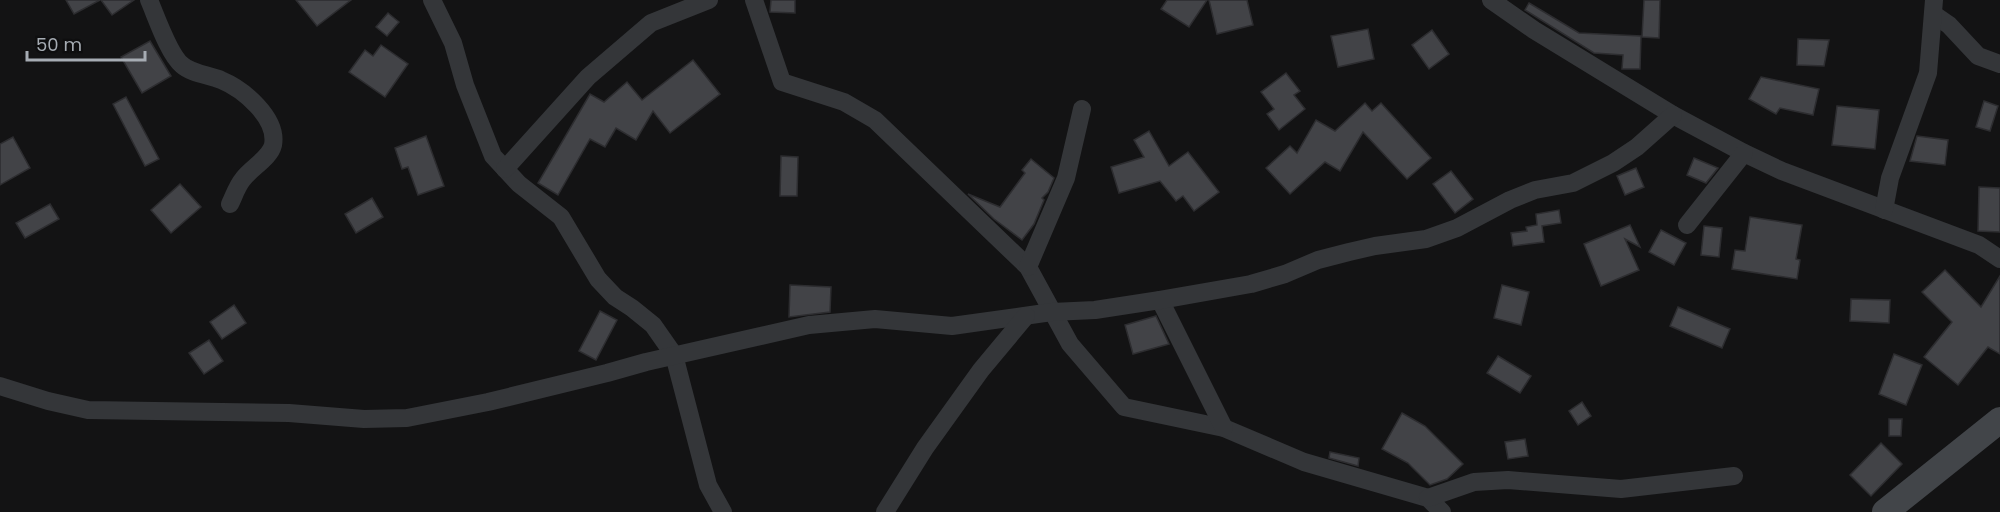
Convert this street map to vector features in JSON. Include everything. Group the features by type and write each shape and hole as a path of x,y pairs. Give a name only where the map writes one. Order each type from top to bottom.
{"main road":[{"path":"1899,508 2000,420"}],"street":[{"path":"148,0 166,40 181,64 188,69 223,80 248,96 272,127 273,138 269,153 240,182 230,204"},
{"path":"432,0 453,43 465,85 493,156 538,201 561,218 598,279 615,297 653,325 674,355 708,485 723,512"},
{"path":"506,169 588,77 651,23 709,0"},
{"path":"754,0 782,82 844,102 875,120 1028,267 1070,344 1124,407 1224,428 1304,462 1428,498 1442,512"},
{"path":"1491,0 1534,30 1673,115 1744,153 1782,171 1979,245 2000,259"},
{"path":"1933,7 1978,56 2000,64"},
{"path":"1884,210 1890,178 1928,73 1933,7"},
{"path":"1028,267 1066,178 1082,109"},
{"path":"0,386 48,401 88,410 289,413 395,419 488,402 674,355 809,325 875,319 952,326 1052,312 1095,310 1160,300 1251,284 1349,252 1426,239 1457,228 1510,200 1535,190 1573,183 1613,163 1636,147 1673,115"},
{"path":"1687,225 1744,153"},
{"path":"1160,300 1224,428"},
{"path":"885,512 925,448 962,396 1026,316"},
{"path":"1428,498 1474,482 1508,480 1621,489 1734,476"}],"building":[{"path":"66,0 100,0 74,14"},
{"path":"101,0 134,0 112,15"},
{"path":"296,0 351,0 317,26"},
{"path":"771,0 795,0 795,13 770,12"},
{"path":"1167,0 1207,0 1189,27 1161,9"},
{"path":"1209,0 1247,0 1253,25 1217,34"},
{"path":"1644,0 1660,0 1659,38 1642,37"},
{"path":"1529,3 1579,33 1641,36 1640,69 1622,69 1623,55 1594,53 1525,10"},
{"path":"388,13 399,22 387,36 376,27"},
{"path":"1368,29 1374,59 1338,67 1331,36"},
{"path":"1432,30 1449,54 1429,69 1412,45"},
{"path":"1798,39 1829,40 1824,66 1797,65"},
{"path":"150,41 171,76 142,93 121,57"},
{"path":"381,45 408,64 385,97 349,72 365,50 373,56"},
{"path":"693,60 720,94 670,133 653,111 636,140 616,128 605,147 590,139 558,195 538,183 590,94 604,102 627,82 642,100"},
{"path":"1286,73 1300,91 1294,95 1305,109 1279,130 1267,114 1274,109 1261,92"},
{"path":"1761,77 1819,89 1813,115 1780,108 1776,114 1749,99"},
{"path":"126,97 159,159 145,166 113,104"},
{"path":"1984,101 1998,106 1990,131 1976,127"},
{"path":"1365,103 1372,111 1381,103 1431,158 1407,179 1363,132 1340,171 1325,162 1290,194 1266,168 1290,146 1297,153 1316,120 1335,131"},
{"path":"1837,106 1879,110 1875,149 1832,145"},
{"path":"1149,131 1169,166 1188,152 1219,192 1194,211 1183,196 1176,201 1160,181 1119,193 1111,167 1144,157 1134,140"},
{"path":"426,136 444,186 418,195 408,167 402,169 395,148"},
{"path":"1917,136 1948,140 1945,165 1910,161"},
{"path":"13,137 30,168 0,185 0,144"},
{"path":"781,156 798,157 797,196 780,196"},
{"path":"1694,158 1718,168 1706,183 1687,175"},
{"path":"1031,159 1054,178 1048,192 1042,198 1044,200 1034,224 1022,240 994,219 968,194 1000,207 1025,173 1022,170"},
{"path":"1636,168 1644,187 1625,195 1617,176"},
{"path":"1451,171 1473,199 1455,213 1433,184"},
{"path":"180,184 201,207 171,233 151,210"},
{"path":"1979,187 2000,188 2000,232 1978,231"},
{"path":"372,198 383,217 356,233 345,214"},
{"path":"50,204 59,219 25,238 16,223"},
{"path":"1559,210 1561,223 1542,226 1544,242 1513,246 1511,233 1527,231 1526,227 1537,225 1536,214"},
{"path":"1750,217 1802,225 1796,259 1800,260 1797,279 1732,269 1735,250 1745,251"},
{"path":"1630,225 1640,247 1625,239 1639,270 1601,286 1584,244"},
{"path":"1704,226 1722,228 1719,257 1701,255"},
{"path":"1661,230 1686,243 1674,265 1649,252"},
{"path":"1945,270 1981,307 2000,276 2000,354 1988,347 1958,385 1924,357 1952,322 1922,292"},
{"path":"790,285 831,287 830,312 789,317"},
{"path":"1502,285 1529,292 1521,325 1494,318"},
{"path":"1851,299 1890,300 1889,323 1850,321"},
{"path":"234,305 246,323 222,339 210,322"},
{"path":"1678,307 1730,329 1722,348 1670,326"},
{"path":"600,311 617,320 596,360 579,351"},
{"path":"1156,316 1169,344 1133,354 1125,325"},
{"path":"209,340 223,361 204,374 189,353"},
{"path":"1894,354 1922,365 1906,405 1879,394"},
{"path":"1498,356 1531,376 1520,393 1487,373"},
{"path":"1582,402 1591,416 1578,425 1569,411"},
{"path":"1402,413 1425,426 1463,464 1447,479 1430,485 1408,463 1382,449"},
{"path":"1889,419 1902,419 1901,436 1889,436"},
{"path":"1525,439 1528,456 1508,459 1505,442"},
{"path":"1881,443 1902,464 1871,496 1850,475"},
{"path":"1330,452 1359,458 1358,466 1329,458"}]}
